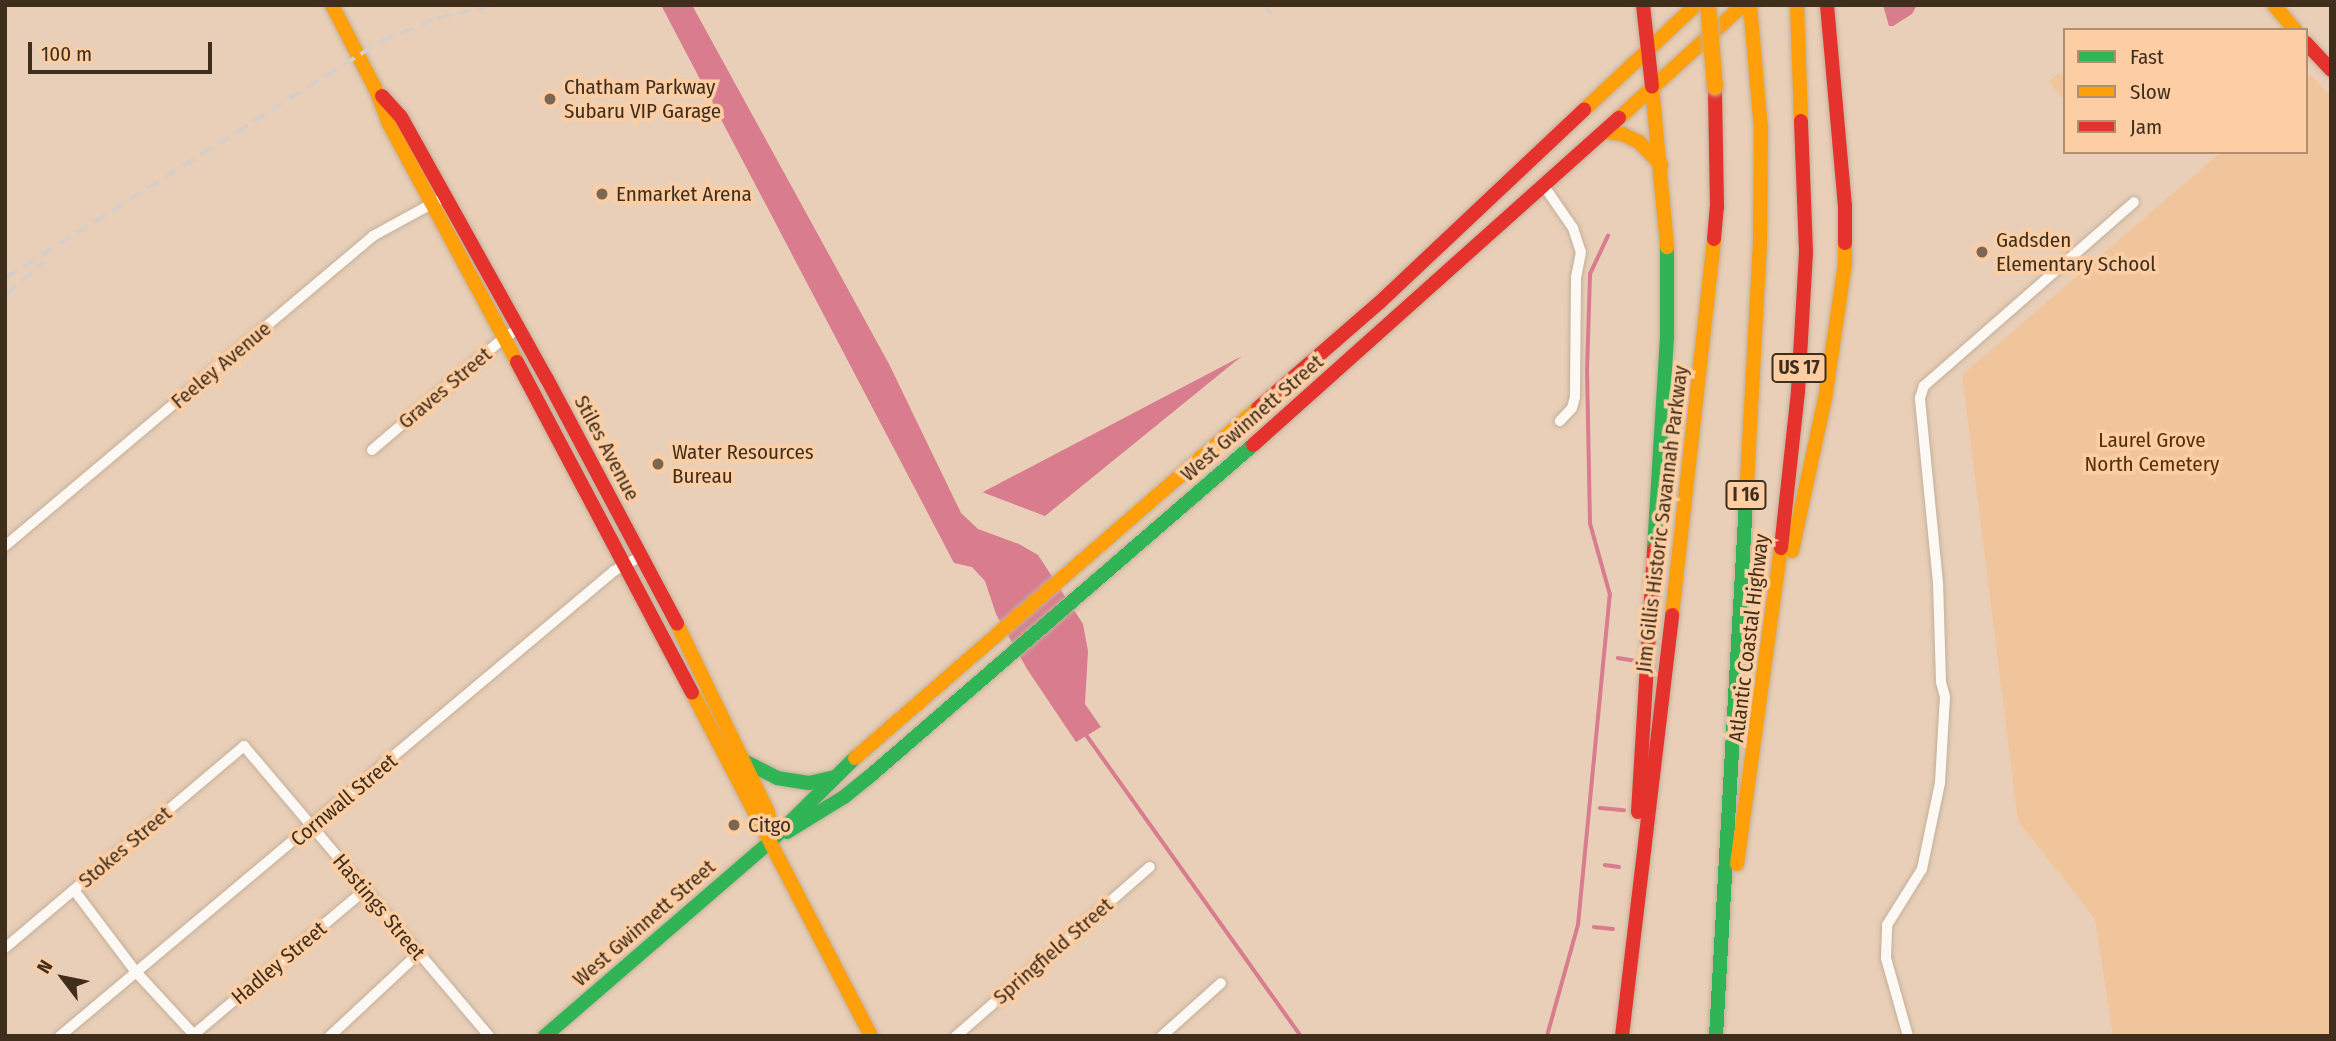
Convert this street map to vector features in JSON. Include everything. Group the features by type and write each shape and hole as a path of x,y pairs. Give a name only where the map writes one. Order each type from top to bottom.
{"main road":[{"name":"Stiles Avenue","path":"332,5 376,90 388,124 439,200 744,761 768,812 771,841"},
{"path":"1642,877 1638,799 1657,540 1667,337 1668,256 1643,5"},
{"name":"West Gwinnett Street","path":"545,1036 771,841 833,778 1379,303 1696,5"},
{"name":"Jim Gillis Historic Savannah Parkway","path":"1622,1036 1717,207 1715,87 1708,5"},
{"name":"West Gwinnett Street","path":"771,841 844,797 1091,587 1544,186 1743,5"},
{"name":"I 16","path":"1716,1036 1724,939 1760,243 1761,129 1750,5"},
{"name":"Atlantic Coastal Highway","path":"1724,939 1749,801 1771,634 1786,512 1803,309 1806,252 1797,5"},
{"path":"1771,634 1825,399 1845,262 1845,205 1827,5"},
{"path":"2273,5 2293,28"},
{"path":"2308,45 2331,70"},
{"path":"1604,132 1622,134 1639,142 1650,150 1661,165"},
{"name":"Stiles Avenue","path":"634,559 758,823 771,841 871,1036"},
{"path":"744,761 777,778 809,783 833,778"}],"street":[{"path":"1544,186 1573,228 1581,252 1576,277 1575,397 1572,408 1560,421"},
{"name":"Feeley Avenue","path":"5,546 373,236 439,200"},
{"path":"1908,1036 1886,958 1887,925 1922,869 1940,783 1945,697 1941,682 1938,583 1920,398 1923,386 2134,201"},
{"name":"Graves Street","path":"372,450 512,333"},
{"name":"Cornwall Street","path":"60,1036 634,559"},
{"name":"Hastings Street","path":"244,746 489,1036"},
{"name":"Stokes Street","path":"5,948 244,746"},
{"name":"Springfield Street","path":"956,1036 1150,867"},
{"name":"Hadley Street","path":"194,1035 366,889"},
{"path":"74,890 136,972 194,1035"},
{"path":"330,1036 418,954"},
{"path":"1162,1036 1222,984"}],"green space":[{"path":"2059,73 2063,75 2061,98 2049,81"},
{"name":"Laurel Grove North Cemetery","path":"2311,75 2331,97 2331,1036 2113,1036 2095,919 2018,821 1962,375 2219,154 2308,154 2308,77"}],"shaded area":[{"path":"661,5 692,5 889,364 961,513 978,529 1019,544 1038,555 1083,624 1088,651 1085,704 1101,727 1076,742 1027,669 996,614 985,581 972,567 954,563"},
{"path":"1883,5 1917,5 1912,14 1889,26"},
{"path":"1242,356 1045,516 982,492 983,492"}],"waterway":[{"path":"1547,1036 1578,925 1610,595 1590,524 1587,371 1590,274 1608,236"},
{"path":"1618,658 1638,661"},
{"path":"1085,733 1301,1036"},
{"path":"1600,808 1624,810"},
{"path":"1605,865 1619,867"},
{"path":"1594,927 1613,929"}],"railway":[{"path":"5,278 381,41 437,18 495,5"},
{"path":"1265,5 1271,14"},
{"path":"5,295 43,263"}],"traffic: fast":[{"path":"1654,549 1667,336 1667,247"},
{"path":"787,832 844,797 870,776 1253,445"},
{"path":"1716,1036 1746,501"},
{"path":"545,1036 771,841 855,758"},
{"path":"744,761 777,778 809,783 831,778"}],"traffic: slow":[{"path":"332,5 376,90 389,124 517,362"},
{"path":"1584,110 1696,5"},
{"path":"1708,5 1715,87"},
{"path":"1619,118 1743,5"},
{"path":"1746,501 1760,243 1761,129 1750,5"},
{"path":"1797,5 1801,121"},
{"path":"2274,5 2293,28"},
{"path":"1652,87 1667,247"},
{"path":"1604,132 1622,134 1639,142 1661,165"},
{"path":"1672,615 1714,239"},
{"path":"1792,551 1825,399 1845,263 1845,243"},
{"path":"855,758 1258,408"},
{"path":"1737,864 1781,548"},
{"path":"677,624 768,812 770,839"},
{"path":"692,692 871,1036"}],"traffic: jam":[{"path":"1643,5 1652,87"},
{"path":"1827,5 1845,205 1845,243"},
{"path":"2308,45 2331,70"},
{"path":"1714,239 1717,207 1715,87"},
{"path":"382,96 401,117 547,379 677,624"},
{"path":"1258,408 1379,303 1584,110"},
{"path":"1253,445 1619,118"},
{"path":"1781,548 1798,391 1806,252 1801,121"},
{"path":"517,362 692,692"},
{"path":"1638,812 1654,549"},
{"path":"1622,1036 1672,615"}],"place":[{"name":"Chatham Parkway Subaru VIP Garage","path":"550,99"},
{"name":"Enmarket Arena","path":"602,194"},
{"name":"Gadsden Elementary School","path":"1982,252"},
{"name":"Water Resources Bureau","path":"658,464"},
{"name":"Citgo","path":"734,825"}]}
